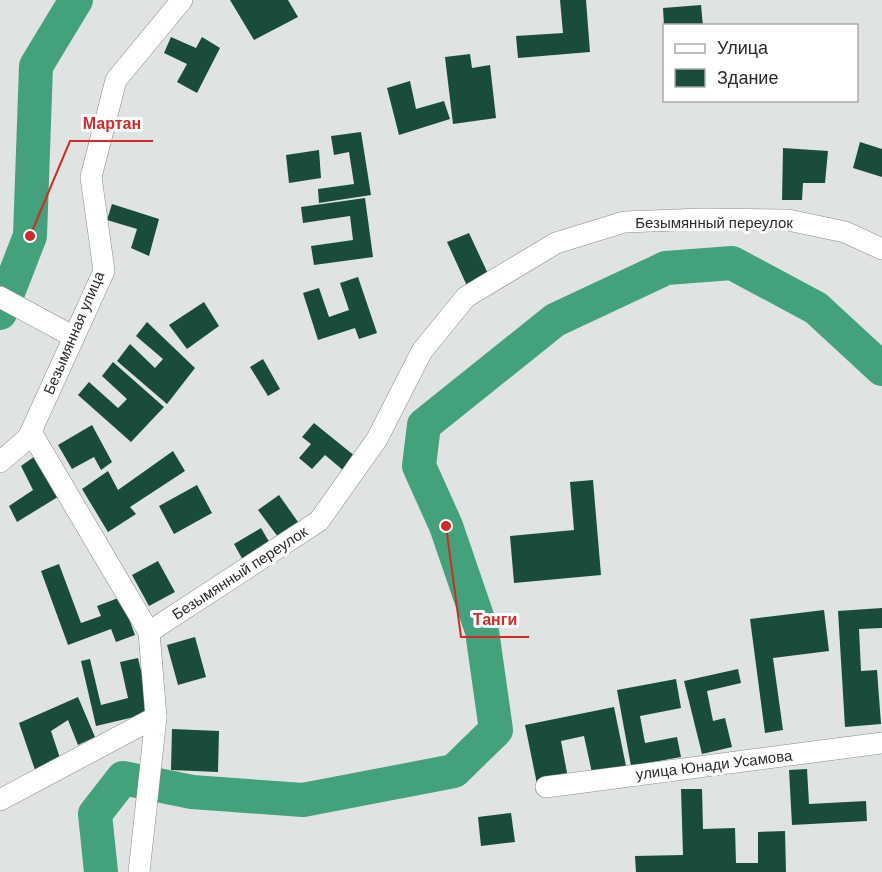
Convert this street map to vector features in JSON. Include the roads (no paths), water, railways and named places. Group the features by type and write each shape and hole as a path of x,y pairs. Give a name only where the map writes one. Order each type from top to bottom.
{"street":[{"name":"Безымянная улица","path":"0,462 28,438 104,271 91,177 116,80 182,0"},
{"name":"Безымянный переулок","path":"149,632 319,521 378,439 422,351 466,297 556,243 624,222 703,219 788,220 845,232 882,249"},
{"path":"0,297 74,337"},
{"path":"31,432 149,632 156,718 140,864"},
{"path":"0,800 156,718"},
{"name":"улица Юнади Усамова","path":"546,787 882,743"}],"waterway":[{"path":"0,313 30,236 36,66 76,0"},
{"path":"101,872 95,814 123,778 192,792 303,800 454,771 496,730 482,631 446,526 419,466 424,425 555,320 666,268 732,263 816,308 882,369"}],"place":[{"name":"Мартан","path":"30,236"},
{"name":"Танги","path":"446,526"}]}
